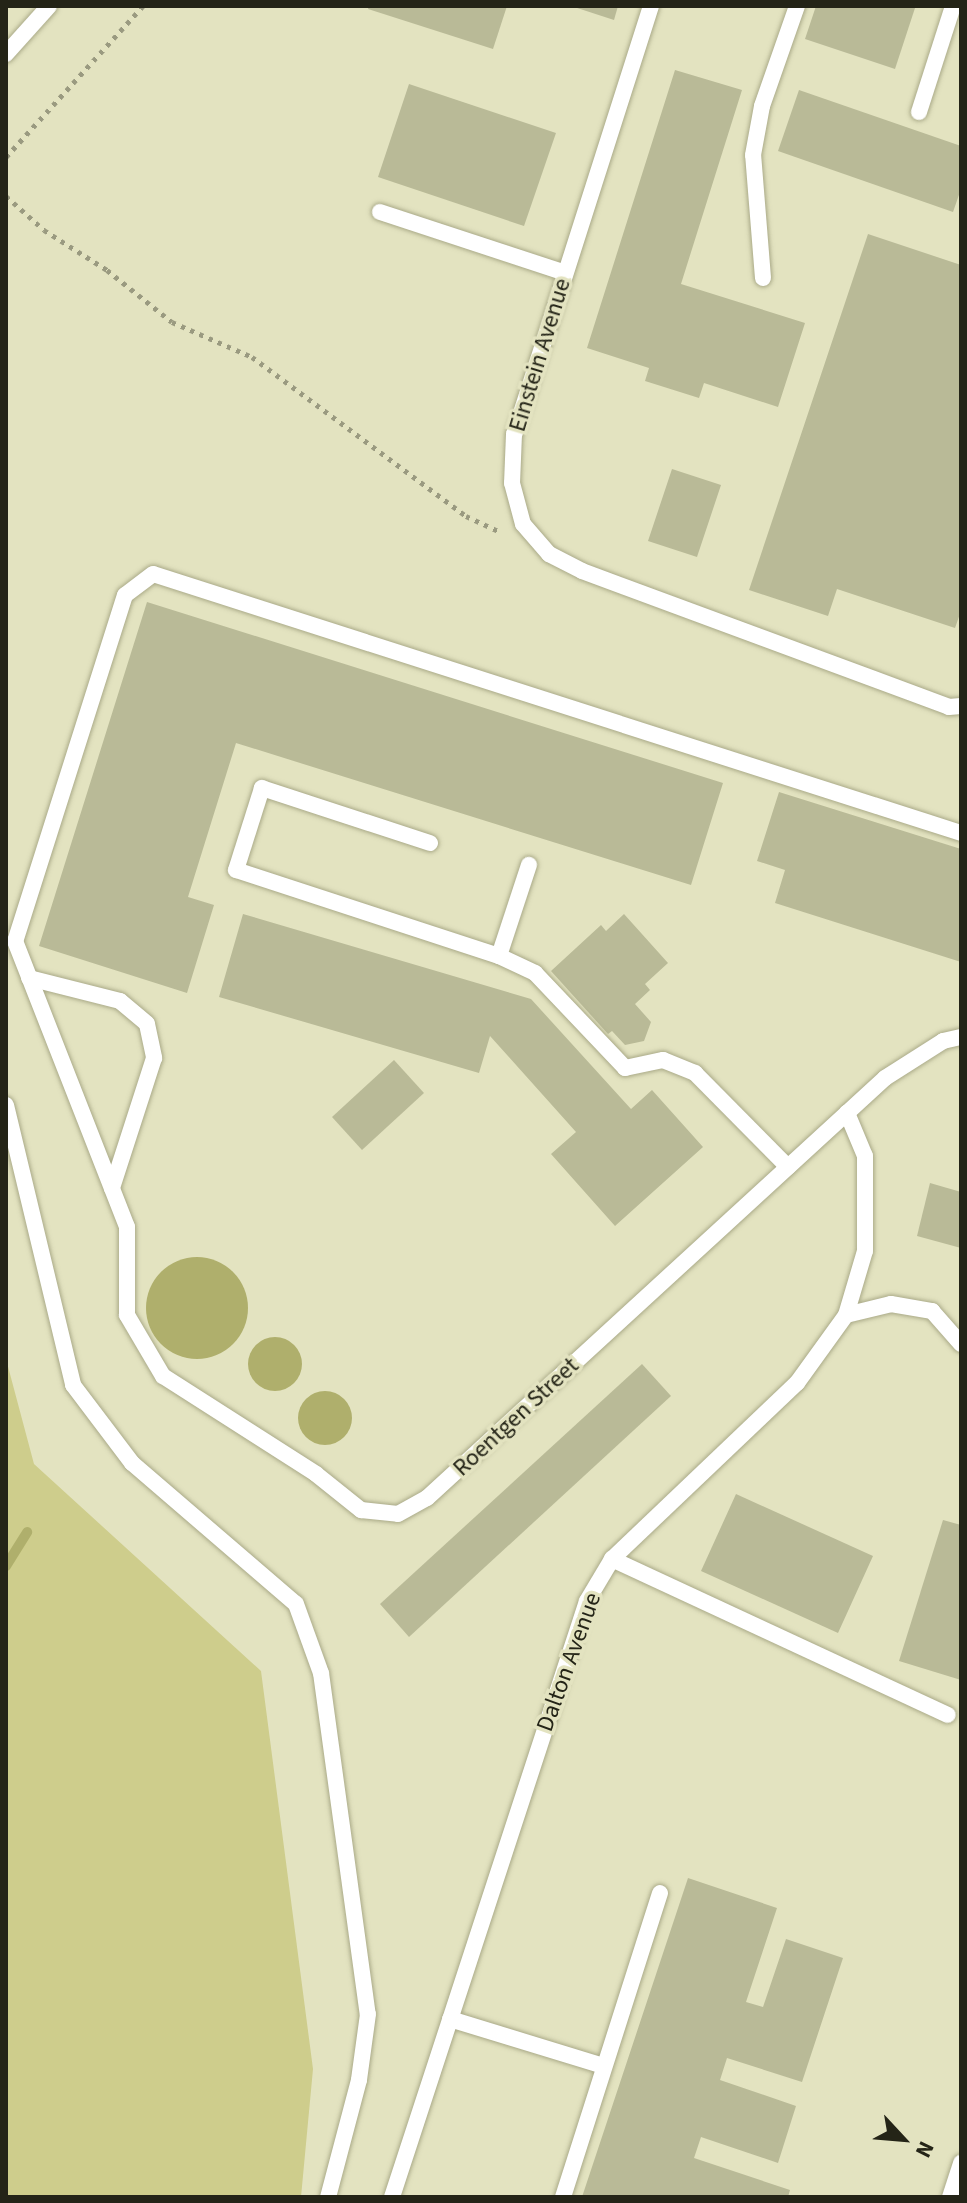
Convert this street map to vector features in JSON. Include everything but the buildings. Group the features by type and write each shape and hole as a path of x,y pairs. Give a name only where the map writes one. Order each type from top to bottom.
{"lane":[{"path":"6,54 49,6"},
{"name":"Einstein Avenue","path":"651,6 531,375 513,446 512,483 523,524 549,554 582,571 949,707 961,706"},
{"path":"763,278 753,155 762,106 797,6"},
{"path":"919,112 953,6"},
{"path":"380,212 565,273"},
{"path":"112,1188 15,941 125,595 153,574 961,833"},
{"path":"430,843 262,788 236,870 499,956 535,973 625,1068 663,1060 695,1073 788,1167"},
{"path":"499,956 529,865"},
{"path":"29,978 120,1001 147,1024 154,1058 112,1188"},
{"name":"Roentgen Street","path":"112,1188 127,1227 127,1315 163,1376 316,1474 361,1510 398,1514 427,1498 885,1078 943,1041 961,1037"},
{"path":"6,1105 73,1385 132,1463 296,1604 321,1673 368,2014 359,2080 328,2197"},
{"name":"Dalton Avenue","path":"392,2197 587,1601 612,1559 797,1383 846,1315 865,1251 865,1156 847,1113"},
{"path":"846,1315 891,1304 932,1311 961,1344"},
{"path":"612,1559 948,1715"},
{"path":"563,2197 660,1893"},
{"path":"450,2019 604,2066"},
{"path":"950,2197 961,2163"}],"path":[{"path":"6,157 143,6"},
{"path":"6,196 44,230 107,270 172,322 252,357 466,516 507,535"}],"shaded area":[{"path":"197,1257 216,1261 233,1272 244,1289 248,1308 244,1327 233,1344 216,1355 197,1359 178,1355 161,1344 150,1327 146,1308 150,1289 161,1272 178,1261"},
{"path":"275,1337 294,1345 302,1364 294,1383 275,1391 256,1383 248,1364 256,1345"},
{"path":"6,1359 34,1464 261,1671 313,2069 301,2197 6,2197"},
{"path":"325,1391 344,1399 352,1418 344,1437 325,1445 306,1437 298,1418 306,1399"}],"waterway":[{"path":"6,1566 27,1532"}]}
